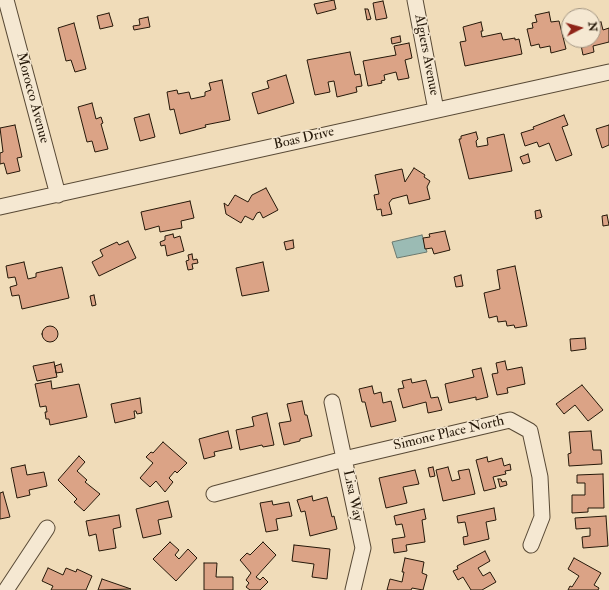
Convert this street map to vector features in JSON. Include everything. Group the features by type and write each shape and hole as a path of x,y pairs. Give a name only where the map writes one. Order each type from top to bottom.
{"street":[{"name":"Morocco Avenue","path":"6,0 58,195"},
{"name":"Algiers Avenue","path":"415,0 436,110"},
{"name":"Boas Drive","path":"0,207 609,72"},
{"name":"Lisa Way","path":"332,402 363,548 353,590"},
{"name":"Simone Place North","path":"344,459 510,420 530,430 540,476 542,517 531,546"},
{"path":"214,494 344,459"},
{"path":"6,590 47,528"}],"water":[{"path":"422,235 427,252 397,258 392,242"}],"building":[{"path":"334,0 336,9 317,14 314,4"},
{"path":"383,1 387,18 376,20 373,3"},
{"path":"365,9 368,9 371,19 367,20"},
{"path":"549,12 551,22 559,21 561,29 561,48 566,49 551,53 550,46 540,48 539,44 531,46 527,29 533,28 532,23 537,22 535,15"},
{"path":"109,13 113,26 100,29 97,16"},
{"path":"148,17 150,27 134,30 133,26 140,25 139,19"},
{"path":"481,22 483,31 481,31 482,37 501,33 503,40 515,38 515,40 519,39 522,54 465,66 460,42 466,41 463,27"},
{"path":"601,22 603,30 609,28 609,42 601,44"},
{"path":"74,23 86,69 75,72 71,60 66,61 58,28"},
{"path":"400,36 401,42 392,44 391,38"},
{"path":"409,43 412,58 405,60 409,78 398,80 396,72 384,75 385,80 381,81 382,83 368,86 363,61 396,55 394,46"},
{"path":"582,48 593,48 594,52 583,55"},
{"path":"350,52 355,75 360,74 362,86 356,87 357,92 337,97 334,81 328,82 330,92 315,95 307,60"},
{"path":"286,75 294,103 258,114 252,93 269,88 267,81"},
{"path":"222,80 230,120 205,125 206,127 180,134 174,109 170,110 167,92 177,90 178,94 189,92 191,99 205,96 205,92 211,90 209,83"},
{"path":"92,103 96,119 101,117 103,123 101,124 108,149 95,152 92,141 87,142 78,107"},
{"path":"149,114 155,137 140,141 134,118"},
{"path":"564,115 568,125 562,127 572,155 556,161 549,143 539,147 537,142 525,146 521,133 534,129 533,127"},
{"path":"15,125 22,157 17,158 20,171 7,174 4,163 0,164 0,153 3,152 0,128"},
{"path":"609,125 609,145 602,148 596,129"},
{"path":"476,132 478,139 476,141 477,147 488,145 487,138 504,134 512,171 469,179 459,139 461,139 461,136"},
{"path":"528,154 530,162 523,164 520,157"},
{"path":"414,168 425,175 424,177 430,181 427,187 430,199 409,204 407,195 392,199 389,203 392,214 382,216 381,209 377,210 374,195 379,194 375,175 402,169 405,182"},
{"path":"266,188 278,210 263,218 260,212 257,213 253,220 245,216 241,223 226,214 224,203 228,206 235,195 248,202 252,195"},
{"path":"190,201 194,218 181,221 182,228 160,232 159,226 145,230 141,212"},
{"path":"540,210 542,217 536,219 535,211"},
{"path":"607,215 609,225 603,226 602,216"},
{"path":"445,231 450,250 434,254 432,248 425,249 423,238 430,237 429,234"},
{"path":"173,234 174,238 180,236 184,251 167,256 165,245 161,246 160,242 165,240 165,236"},
{"path":"293,240 294,248 286,250 284,242"},
{"path":"128,241 136,258 99,276 92,262 103,256 100,250 117,242 119,245"},
{"path":"192,254 193,260 197,259 198,263 192,264 193,269 188,270 186,261 189,260 188,255"},
{"path":"24,262 28,279 36,277 36,273 62,267 69,298 22,309 19,295 12,296 10,287 17,285 15,277 8,278 6,266"},
{"path":"263,262 269,291 242,296 236,268"},
{"path":"515,266 527,326 515,328 514,325 507,326 506,321 498,322 497,316 489,318 484,293 500,289 497,270"},
{"path":"461,275 463,286 456,287 454,277"},
{"path":"94,295 96,305 92,306 90,296"},
{"path":"47,326 53,326 58,331 56,340 53,342 47,342 42,337 42,331"},
{"path":"585,338 586,349 571,351 570,339"},
{"path":"505,361 507,370 522,367 525,384 507,388 508,393 497,395 492,374 498,373 496,363"},
{"path":"54,362 57,377 37,381 33,366"},
{"path":"61,364 63,372 56,373 55,366"},
{"path":"481,368 488,397 476,400 476,397 449,403 445,384 474,377 472,370"},
{"path":"411,379 412,383 426,380 431,398 438,397 442,410 428,413 426,402 403,408 398,389 404,388 402,381"},
{"path":"51,381 52,389 79,384 87,417 50,425 49,419 46,419 46,406 40,407 35,384"},
{"path":"582,385 603,410 588,421 575,405 564,414 556,404"},
{"path":"372,386 374,394 381,392 383,403 391,401 396,421 371,427 365,402 362,402 359,389"},
{"path":"140,398 142,413 137,414 136,411 134,411 135,418 115,423 111,404"},
{"path":"302,401 312,436 284,445 279,423 291,421 287,404"},
{"path":"267,413 274,445 263,447 262,445 240,450 236,430 254,426 252,417"},
{"path":"228,431 232,448 214,452 215,456 204,459 199,439"},
{"path":"591,431 593,450 601,450 602,464 569,466 568,454 571,453 569,432"},
{"path":"163,442 187,463 177,473 175,471 169,478 173,482 165,492 156,481 150,487 140,478 153,463 146,457 151,452 153,453"},
{"path":"79,456 85,462 77,471 87,480 85,482 100,494 84,511 74,502 77,499 58,480"},
{"path":"487,457 488,462 502,458 504,466 510,464 511,470 505,471 506,474 493,477 496,488 484,491 476,460"},
{"path":"25,465 27,475 44,472 47,486 29,490 30,495 17,498 11,468"},
{"path":"433,467 435,476 430,477 428,468"},
{"path":"448,467 452,481 460,479 458,471 469,469 475,494 443,501 436,470"},
{"path":"415,470 419,484 403,487 407,503 386,508 379,478"},
{"path":"603,474 604,508 588,508 588,512 572,513 572,495 585,495 585,483 577,483 577,475"},
{"path":"498,479 501,479 502,482 506,481 507,485 500,487"},
{"path":"3,492 10,517 0,519 0,493"},
{"path":"312,496 313,501 327,497 337,529 310,536 305,511 301,512 297,500"},
{"path":"168,501 172,517 158,520 161,534 143,538 136,509"},
{"path":"272,501 273,505 289,502 292,516 276,519 278,530 266,532 260,503"},
{"path":"494,508 496,520 486,522 489,539 464,545 463,537 468,536 465,522 458,523 457,516"},
{"path":"424,509 426,519 422,520 425,542 406,545 407,551 394,553 392,539 405,537 402,524 396,525 394,516"},
{"path":"119,515 121,527 113,529 116,548 99,551 96,534 89,536 86,521"},
{"path":"606,516 608,546 583,548 582,537 590,536 590,528 576,529 575,518"},
{"path":"170,542 179,550 175,555 179,559 188,549 197,558 176,581 153,559"},
{"path":"263,542 276,555 256,577 260,580 263,577 268,582 260,590 250,590 246,587 249,583 246,580 251,573 240,560 247,553 250,555"},
{"path":"294,545 330,549 327,579 312,577 314,564 292,561"},
{"path":"485,551 490,561 478,568 483,576 490,572 496,582 482,590 471,590 463,577 458,580 453,571 458,569 457,566"},
{"path":"405,558 424,562 422,573 427,575 423,590 412,588 411,590 387,590 390,579 402,582 404,572 402,572"},
{"path":"574,558 601,573 594,585 599,588 598,590 568,590 570,586 572,587 579,576 568,569"},
{"path":"204,563 217,563 216,577 233,577 233,590 204,590"},
{"path":"48,568 63,575 66,568 76,572 77,569 92,576 86,590 51,590 53,586 42,581"},
{"path":"102,579 131,589 98,590"}]}
